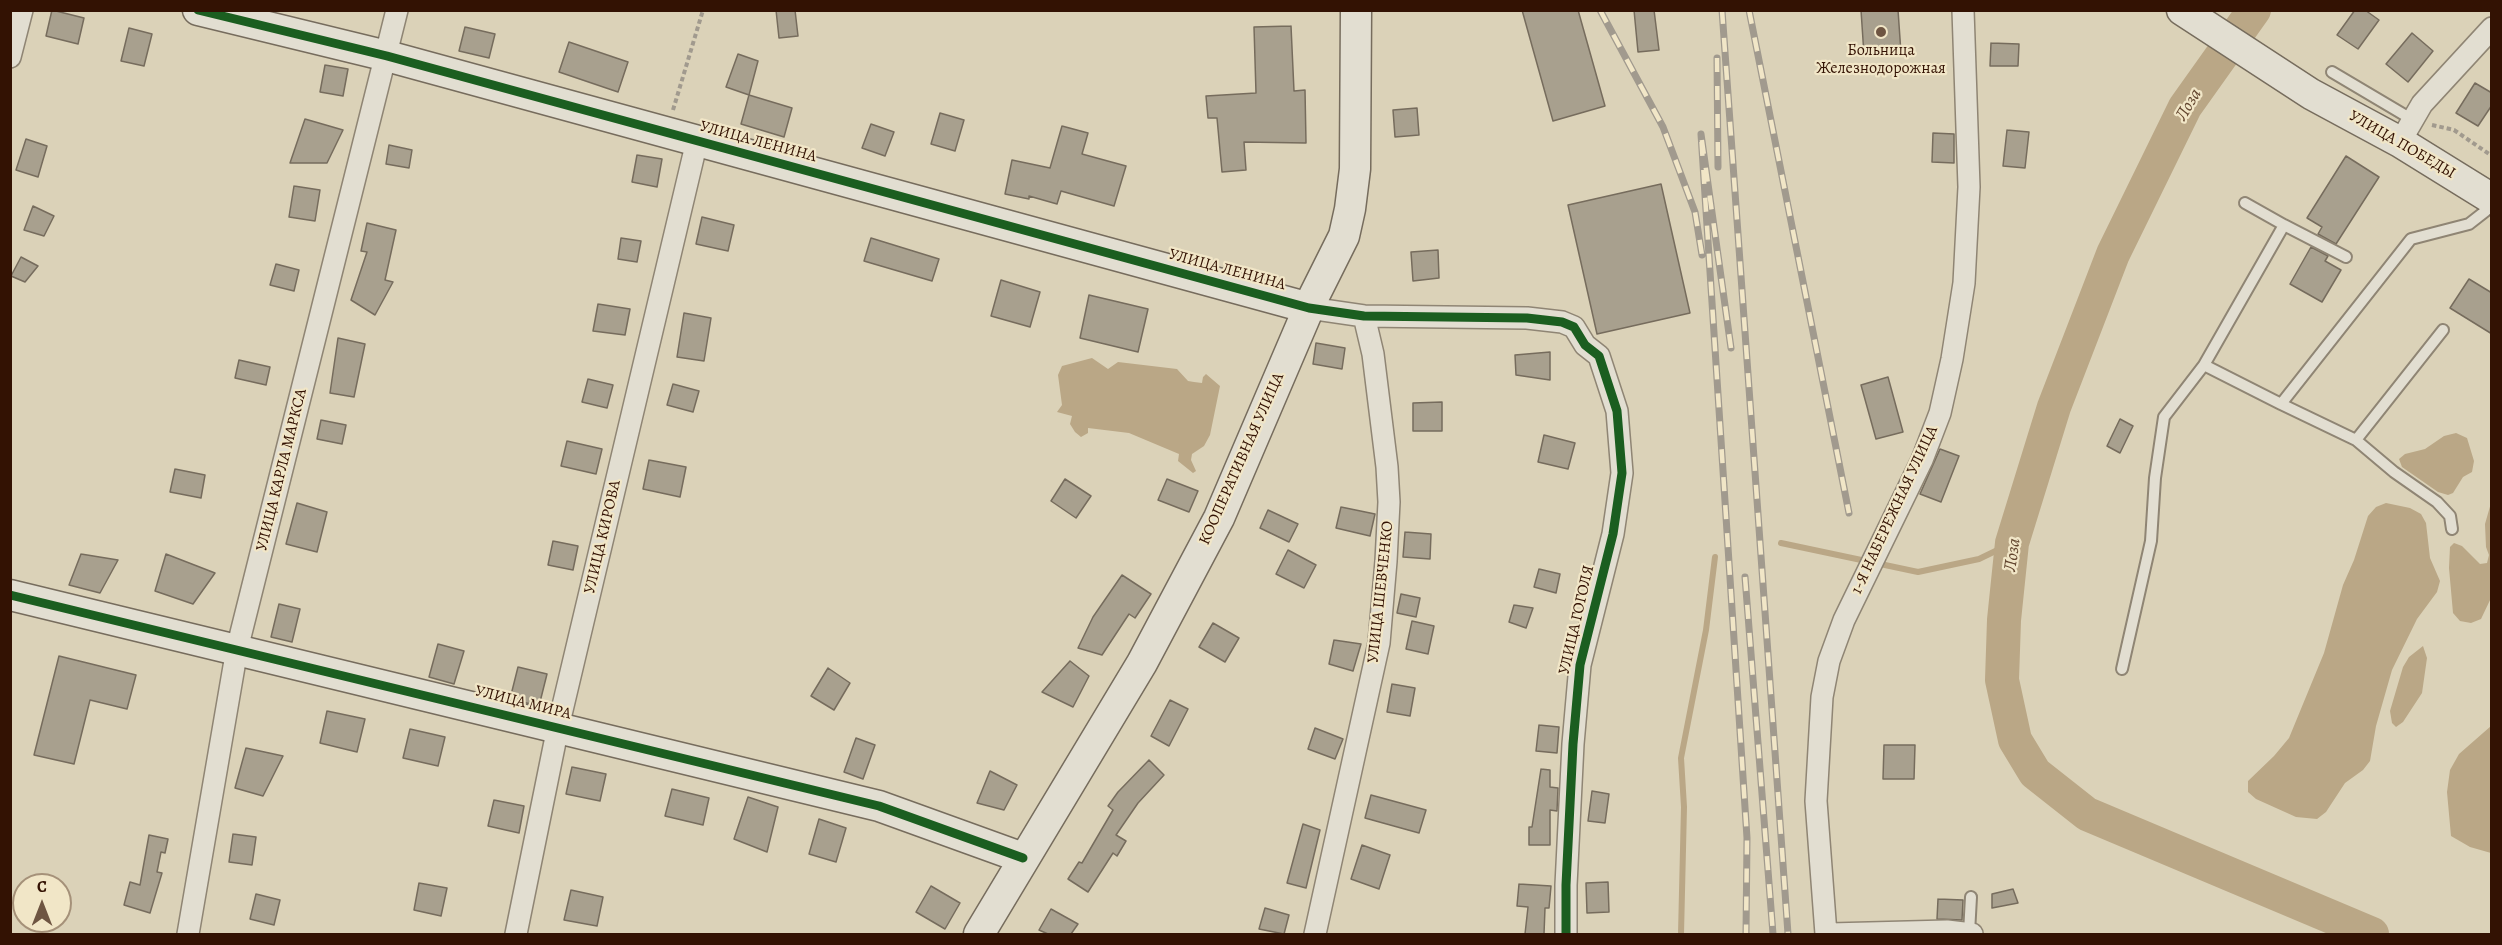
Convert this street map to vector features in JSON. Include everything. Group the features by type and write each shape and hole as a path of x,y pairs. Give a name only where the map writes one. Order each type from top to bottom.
{"street":[{"path":"10,57 22,10"},
{"name":"УЛИЦА ЛЕНИНА","path":"198,10 387,57 1309,308"},
{"name":"УЛИЦА КАРЛА МАРКСА","path":"188,934 237,649 397,10"},
{"name":"КООПЕРАТИВНАЯ УЛИЦА","path":"979,934 1142,663 1219,518 1309,308 1344,236 1355,169 1356,10"},
{"name":"1-Я НАБЕРЕЖНАЯ УЛИЦА","path":"1826,934 1816,801 1822,697 1829,661 1844,620 1922,459 1940,412 1952,359 1964,283 1969,187 1963,10"},
{"name":"УЛИЦА ПОБЕДЫ","path":"2182,10 2311,94 2406,131 2492,199"},
{"path":"2406,131 2422,104 2492,28"},
{"name":"УЛИЦА КИРОВА","path":"516,934 558,727 697,141"},
{"path":"1309,308 1364,316"},
{"name":"УЛИЦА ГОГОЛЯ","path":"1364,316 1527,318 1562,322 1574,327 1585,345 1599,356 1603,367 1617,411 1622,474 1613,534 1580,665 1573,744 1566,885 1566,934"},
{"name":"УЛИЦА ШЕВЧЕНКО","path":"1315,934 1379,643 1386,561 1389,502 1387,467 1373,354 1364,316"},
{"name":"УЛИЦА МИРА","path":"10,595 879,806 1023,858"},
{"path":"1830,934 1971,934"}],"lane":[{"path":"2332,72 2406,131"},
{"path":"2245,203 2346,257"},
{"path":"2281,404 2411,239 2469,224 2492,206"},
{"path":"2122,669 2151,541 2155,478 2164,417 2204,364 2284,225"},
{"path":"2356,440 2443,330"},
{"path":"2204,364 2356,440 2394,472 2437,502 2450,516 2452,529"},
{"path":"1971,897 1971,934"}],"path":[{"path":"666,132 703,10"},
{"path":"2406,131 2454,130 2492,156"}],"shaded area":[{"path":"1092,358 1108,369 1118,362 1177,369 1188,381 1194,382 1202,383 1206,374 1220,386 1210,435 1204,446 1192,454 1191,460 1196,471 1193,473 1178,461 1179,454 1129,433 1088,428 1088,433 1081,437 1075,432 1070,424 1072,416 1057,412 1062,405 1058,375 1062,366"},
{"path":"2456,433 2467,438 2474,461 2472,472 2463,477 2453,493 2448,495 2438,492 2402,467 2399,459 2405,454 2425,449 2444,436"},
{"path":"2386,503 2410,508 2421,514 2426,523 2430,558 2440,581 2437,592 2417,619 2392,670 2376,726 2370,761 2363,770 2345,783 2326,812 2317,819 2296,817 2256,799 2248,792 2248,781 2289,738 2324,653 2343,585 2354,560 2368,516 2376,507"},
{"path":"2491,503 2491,598 2481,619 2471,623 2460,621 2453,613 2449,568 2450,547 2454,543 2462,546 2480,564 2487,563 2489,555 2486,547 2485,524"},
{"path":"2423,646 2427,658 2422,693 2403,722 2396,727 2392,723 2390,711 2403,667 2409,657"},
{"path":"2491,726 2492,853 2470,847 2451,836 2447,792 2450,770 2459,754"}],"building":[{"path":"52,10 84,18 78,44 46,36"},
{"path":"776,10 795,10 798,36 779,38"},
{"path":"1522,10 1578,10 1605,106 1553,121"},
{"path":"1634,10 1654,10 1659,50 1638,52"},
{"name":"Больница Железнодорожная","path":"1861,10 1898,10 1901,53 1864,55"},
{"path":"2355,10 2365,10 2379,20 2358,49 2337,35"},
{"path":"1291,26 1294,91 1305,90 1306,143 1244,142 1246,170 1222,172 1217,118 1208,118 1206,96 1256,93 1254,27"},
{"path":"465,27 495,34 489,58 459,51"},
{"path":"129,28 152,34 144,66 121,61"},
{"path":"2412,33 2433,51 2408,82 2386,64"},
{"path":"569,42 628,62 618,92 559,72"},
{"path":"1991,43 2019,44 2018,66 1990,66"},
{"path":"738,54 758,61 749,95 726,87"},
{"path":"325,65 348,69 343,96 320,92"},
{"path":"2475,83 2492,93 2492,105 2478,126 2456,113"},
{"path":"749,95 792,108 784,137 741,124"},
{"path":"1417,108 1419,135 1395,137 1393,110"},
{"path":"940,113 964,120 955,151 931,144"},
{"path":"305,119 343,130 327,163 290,163"},
{"path":"871,124 894,132 885,156 862,148"},
{"path":"1062,126 1088,133 1082,154 1126,166 1114,206 1061,191 1057,204 1029,196 1029,199 1005,194 1012,160 1050,168"},
{"path":"2007,130 2029,132 2025,168 2003,166"},
{"path":"1933,133 1954,134 1954,163 1932,162"},
{"path":"26,139 47,146 38,177 16,170"},
{"path":"389,145 412,150 409,168 386,164"},
{"path":"637,155 662,159 657,187 632,182"},
{"path":"2346,156 2379,177 2336,244 2318,234 2322,227 2307,218"},
{"path":"1661,184 1690,313 1597,334 1568,205"},
{"path":"294,186 320,190 315,221 289,217"},
{"path":"33,206 54,216 44,236 24,230"},
{"path":"702,217 734,225 728,251 696,244"},
{"path":"367,223 396,230 385,280 393,282 375,315 351,300 367,252 361,251"},
{"path":"621,238 641,241 637,262 618,259"},
{"path":"871,238 939,259 932,281 864,261"},
{"path":"2311,247 2328,256 2325,261 2341,270 2322,302 2290,284"},
{"path":"1438,250 1439,278 1413,281 1411,252"},
{"path":"21,257 38,266 25,282 11,276"},
{"path":"276,264 299,270 294,291 270,285"},
{"path":"2469,279 2492,293 2492,334 2450,308"},
{"path":"1001,280 1040,292 1030,327 991,316"},
{"path":"1089,295 1148,309 1138,352 1080,338"},
{"path":"598,304 630,309 625,335 593,331"},
{"path":"684,313 711,318 704,361 677,357"},
{"path":"338,338 365,344 354,397 330,393"},
{"path":"1316,343 1345,348 1342,369 1313,364"},
{"path":"1550,352 1550,380 1516,375 1515,355"},
{"path":"239,360 270,367 266,385 235,378"},
{"path":"1888,377 1903,432 1876,439 1861,385"},
{"path":"588,379 613,385 607,408 582,402"},
{"path":"673,384 699,391 693,412 667,405"},
{"path":"1442,402 1442,431 1413,431 1413,403"},
{"path":"2120,419 2133,426 2120,453 2107,446"},
{"path":"321,420 346,425 342,444 317,439"},
{"path":"1544,435 1575,443 1568,469 1538,462"},
{"path":"567,441 602,449 596,474 561,466"},
{"path":"1940,449 1959,456 1941,502 1920,494"},
{"path":"649,460 686,467 680,497 643,489"},
{"path":"175,469 205,475 201,498 170,492"},
{"path":"1065,479 1091,496 1076,518 1051,501"},
{"path":"1167,479 1198,491 1189,512 1158,500"},
{"path":"297,503 327,512 317,552 286,544"},
{"path":"1341,507 1375,514 1370,536 1336,528"},
{"path":"1268,510 1298,524 1289,542 1260,528"},
{"path":"1405,532 1431,534 1430,559 1403,557"},
{"path":"553,541 578,546 573,570 548,565"},
{"path":"1288,550 1316,565 1304,588 1276,574"},
{"path":"81,554 118,560 100,593 69,585"},
{"path":"166,554 215,573 193,604 155,591"},
{"path":"1539,569 1560,574 1556,593 1534,587"},
{"path":"1122,575 1151,594 1135,618 1129,614 1102,655 1078,648 1093,617"},
{"path":"1401,594 1420,598 1416,617 1397,613"},
{"path":"279,604 300,609 292,642 271,637"},
{"path":"1514,605 1533,608 1526,628 1509,622"},
{"path":"1412,621 1434,626 1428,654 1406,649"},
{"path":"1213,623 1239,638 1225,662 1199,647"},
{"path":"1334,640 1361,644 1353,671 1329,664"},
{"path":"438,644 464,651 454,684 429,677"},
{"path":"59,656 136,675 127,709 90,700 74,764 34,755"},
{"path":"1070,661 1089,676 1073,707 1042,692"},
{"path":"518,667 547,674 539,706 510,699"},
{"path":"828,668 850,683 834,710 811,696"},
{"path":"1392,684 1415,688 1410,716 1387,712"},
{"path":"1170,700 1188,709 1169,746 1151,736"},
{"path":"327,711 365,719 357,752 320,743"},
{"path":"1539,725 1559,727 1557,753 1536,751"},
{"path":"1315,728 1343,739 1335,759 1308,749"},
{"path":"410,729 445,737 438,766 403,758"},
{"path":"856,738 875,745 863,779 844,772"},
{"path":"1884,745 1915,745 1914,779 1883,779"},
{"path":"246,748 283,756 263,796 235,788"},
{"path":"1149,760 1164,775 1138,803 1116,835 1126,841 1117,856 1113,853 1088,892 1068,879 1079,862 1082,863 1113,810 1108,806 1118,792"},
{"path":"572,767 606,774 600,801 566,794"},
{"path":"1541,769 1550,770 1550,787 1558,788 1557,811 1550,810 1550,845 1529,845 1529,827 1532,827"},
{"path":"990,771 1017,785 1004,810 977,803"},
{"path":"672,789 709,798 703,825 665,816"},
{"path":"1592,791 1609,794 1605,823 1588,821"},
{"path":"1371,795 1426,810 1419,833 1365,818"},
{"path":"748,797 778,807 767,852 734,839"},
{"path":"494,800 524,806 519,833 488,826"},
{"path":"819,819 846,828 836,862 809,854"},
{"path":"1303,824 1320,830 1306,888 1287,883"},
{"path":"233,834 256,837 252,865 229,862"},
{"path":"149,835 168,839 165,853 161,852 157,872 162,873 150,913 124,905 130,882 140,885"},
{"path":"1362,845 1390,855 1379,889 1351,879"},
{"path":"1608,882 1609,912 1587,913 1586,883"},
{"path":"419,883 447,888 441,916 414,910"},
{"path":"1519,884 1551,886 1549,908 1545,908 1544,934 1525,934 1528,907 1517,906"},
{"path":"931,886 960,903 945,929 916,912"},
{"path":"2013,889 2018,903 1992,908 1992,894"},
{"path":"571,890 603,897 597,926 564,920"},
{"path":"256,894 280,900 274,925 250,919"},
{"path":"1938,899 1963,900 1962,920 1937,919"},
{"path":"1265,908 1289,915 1284,934 1259,929"},
{"path":"1051,909 1078,924 1071,934 1048,934 1039,930"}],"waterway":[{"name":"Лоза","path":"2254,10 2185,107 2113,254 2054,407 2012,543 2004,620 2002,680 2015,740 2035,773 2087,814 2372,934"},
{"path":"1781,543 1918,572 1979,559 2012,543"},
{"path":"1681,934 1684,807 1681,758 1706,630 1715,557"}],"railway":[{"path":"1600,10 1663,127 1695,212 1702,255"},
{"path":"1722,10 1788,934"},
{"path":"1749,10 1849,513"},
{"path":"1717,58 1718,167"},
{"path":"1731,348 1701,134 1747,838 1746,934"},
{"path":"1745,577 1773,934"}],"cycle path":[{"path":"198,10 387,56 1309,308 1364,316 1527,318 1562,322 1574,327 1585,345 1599,356 1617,411 1622,473 1613,534 1580,665 1573,744 1566,885 1566,934"},
{"path":"10,595 879,806 1023,858"}],"place":[{"name":"Больница Железнодорожная","path":"1881,32"}]}
